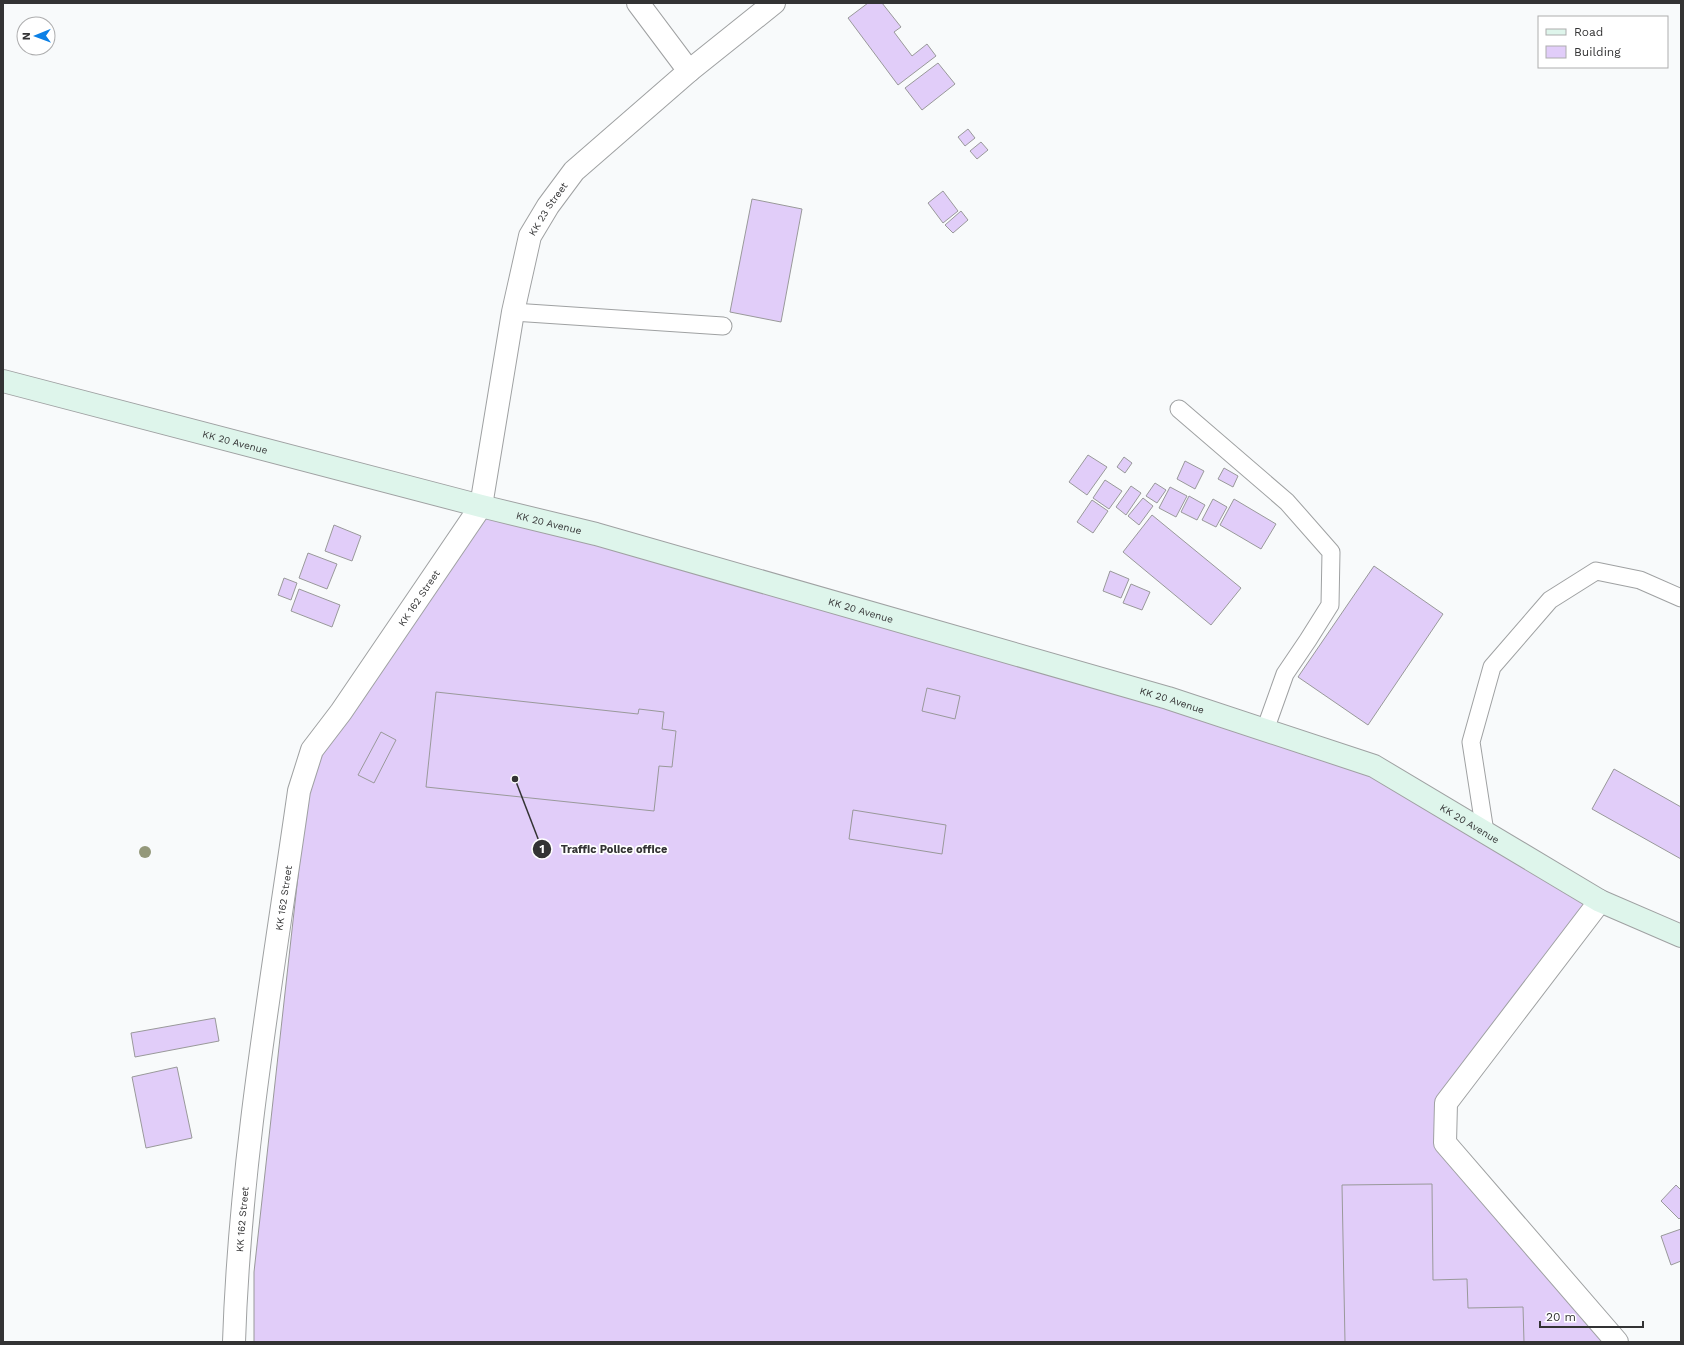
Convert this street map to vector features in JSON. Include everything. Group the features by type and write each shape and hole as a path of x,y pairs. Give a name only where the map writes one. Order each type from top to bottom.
{"main road":[{"name":"KK 20 Avenue","path":"3,381 481,506 612,538 1168,698 1374,766 1600,901 1681,936"}],"street":[{"path":"638,3 688,71"},
{"name":"KK 23 Street","path":"481,506 513,312 530,236 548,206 574,172 688,71 774,3"},
{"name":"KK 162 Street","path":"234,1342 242,1216 256,1086 299,791 312,750 341,712 481,506"},
{"path":"1600,901 1446,1103 1445,1143 1617,1342"}],"lane":[{"path":"513,312 723,326"},
{"path":"1179,409 1287,502 1331,552 1330,605 1285,674 1264,730"},
{"path":"1485,832 1471,742 1492,667 1550,600 1596,571 1640,580 1681,598"}],"building":[{"path":"868,3 882,3 901,27 894,32 912,56 927,44 936,56 898,85 848,18"},
{"path":"938,63 955,84 922,110 905,88"},
{"path":"968,129 975,138 965,146 958,137"},
{"path":"981,142 988,150 977,159 970,151"},
{"path":"943,191 958,211 943,223 928,203"},
{"path":"752,199 802,209 781,322 730,312"},
{"path":"961,211 968,220 953,233 945,225"},
{"path":"1088,455 1107,467 1087,495 1069,482"},
{"path":"1124,457 1132,463 1125,473 1117,467"},
{"path":"1185,461 1204,471 1195,489 1177,479"},
{"path":"1224,468 1238,476 1233,487 1218,479"},
{"path":"1105,480 1122,491 1109,509 1093,498"},
{"path":"1155,483 1166,490 1157,503 1146,496"},
{"path":"1131,486 1141,493 1126,515 1116,507"},
{"path":"1170,487 1187,496 1176,517 1159,508"},
{"path":"1189,496 1205,505 1197,520 1181,512"},
{"path":"1143,498 1153,506 1139,525 1128,516"},
{"path":"1213,499 1227,507 1216,527 1202,520"},
{"path":"1234,499 1276,524 1261,549 1220,525"},
{"path":"1092,500 1108,511 1093,533 1077,522"},
{"path":"481,506 1374,766 1600,901 1446,1103 1445,1143 1617,1342 254,1342 254,1272 312,750"},
{"path":"1152,515 1241,588 1211,625 1123,552"},
{"path":"334,525 361,536 352,561 325,551"},
{"path":"308,553 337,564 327,589 299,578"},
{"path":"1374,566 1443,614 1368,725 1298,677"},
{"path":"1110,571 1129,579 1121,598 1103,591"},
{"path":"284,578 297,583 291,600 278,595"},
{"path":"1131,584 1150,592 1142,610 1123,603"},
{"path":"299,589 340,605 332,627 291,611"},
{"path":"927,688 960,696 955,719 922,711"},
{"path":"436,692 638,714 639,709 664,712 662,729 676,731 672,767 659,766 654,811 426,787"},
{"path":"381,732 396,740 374,783 358,775"},
{"path":"1614,769 1681,807 1681,859 1592,809"},
{"path":"853,810 946,825 942,854 849,839"},
{"path":"215,1018 219,1041 135,1057 131,1033"},
{"path":"177,1067 192,1138 146,1148 132,1077"},
{"path":"1432,1184 1433,1280 1467,1279 1468,1308 1523,1307 1524,1342 1345,1342 1342,1185"},
{"path":"1676,1185 1681,1190 1681,1217 1679,1219 1661,1201"},
{"path":"1681,1229 1681,1261 1671,1265 1661,1236"}],"place":[{"name":"Traffic Police office","path":"515,779"}]}
